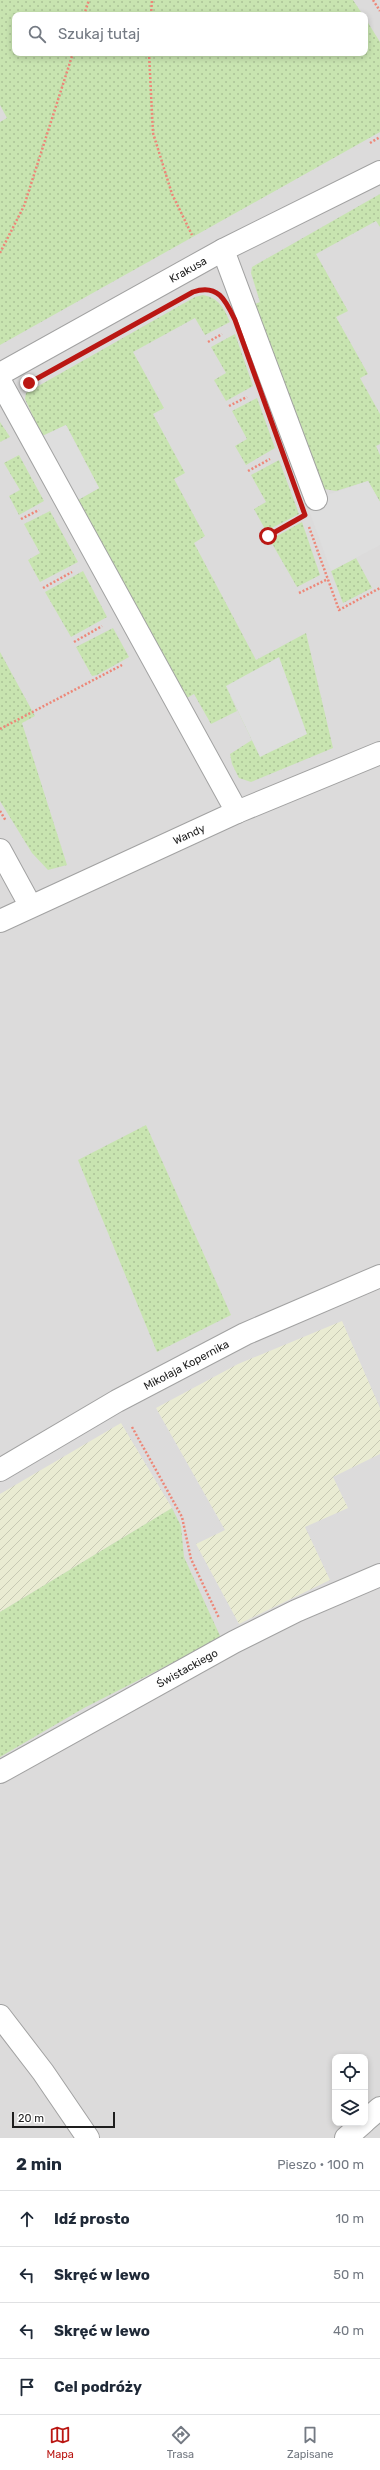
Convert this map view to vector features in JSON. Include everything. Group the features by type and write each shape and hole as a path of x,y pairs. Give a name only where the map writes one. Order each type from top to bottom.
{"street":[{"name":"Krakusa","path":"0,374 214,255 380,172"},
{"path":"214,255 316,499"},
{"path":"0,381 237,812"},
{"name":"Wandy","path":"0,921 30,905 237,812 380,753"},
{"path":"0,850 30,905"},
{"name":"Mikołaja Kopernika","path":"0,1470 117,1401 245,1334 380,1276"},
{"name":"Świstackiego","path":"0,1772 234,1642 296,1611 380,1575"},
{"path":"0,2016 43,2072 88,2138"},
{"path":"368,2118 380,2108"},
{"path":"346,2138 360,2126"}],"path":[{"path":"85,12 89,0"},
{"path":"151,12 152,0"},
{"path":"373,0 380,11"},
{"path":"0,253 24,206 72,56"},
{"path":"150,56 153,133 172,194 214,255"},
{"path":"229,406 254,393"},
{"path":"248,471 276,456"},
{"path":"268,536 299,519"},
{"path":"307,522 339,610 380,588"},
{"path":"43,588 78,568"},
{"path":"299,593 328,579"},
{"path":"74,642 108,623"},
{"path":"0,729 129,662"},
{"path":"0,811 8,824"},
{"path":"117,1401 182,1517 191,1559 205,1591 234,1642"}],"shaded area":[{"path":"0,0 380,0 380,2138 0,2138"},
{"path":"66,425 99,488 69,505 33,441"},
{"path":"368,481 380,502 380,545 331,571 306,502"},
{"path":"279,657 307,734 260,757 226,686"}],"green space":[{"path":"0,0 353,0 361,12 12,12 12,56 368,56 368,23 380,42 380,132 0,345 0,122 7,118 0,105"},
{"path":"380,194 380,227 376,221 316,254 348,311 336,317 368,374 360,378 380,414 380,444 376,446 380,455 380,502 368,481 336,491 324,489 316,479 255,304 260,302 251,273 252,267"},
{"path":"203,295 209,296 220,304 226,312 230,322 205,335 195,318 133,352 164,408 153,414 185,473 174,479 205,536 194,543 256,660 306,633 333,748 251,782 239,778 232,764 230,754 252,740 226,686 237,711 211,724 194,694 185,699 78,500 99,488 66,425 42,436 25,399 26,393 195,297"},
{"path":"235,334 253,386 226,401 214,380 226,373 211,347"},
{"path":"257,398 275,448 246,465 235,446 247,439 232,411"},
{"path":"0,422 10,437 0,442"},
{"path":"19,455 44,501 19,515 9,496 20,490 4,463"},
{"path":"279,460 299,514 266,531 254,509 266,502 251,475"},
{"path":"50,511 78,562 40,582 28,560 40,553 24,524"},
{"path":"302,522 320,575 297,587 270,540"},
{"path":"356,558 372,588 343,603 331,571"},
{"path":"83,571 107,617 71,637 45,592"},
{"path":"113,628 129,657 97,675 92,676 76,647"},
{"path":"0,652 35,716 22,723 67,865 48,870 32,853 0,801"},
{"path":"146,1125 231,1315 157,1352 78,1160"},
{"path":"342,1321 380,1408 380,1454 333,1477 348,1508 305,1527 330,1580 239,1624 196,1544 225,1530 156,1408 238,1364"},
{"path":"121,1423 172,1508 0,1612 0,1494"},
{"path":"172,1508 181,1526 184,1557 221,1638 84,1708 0,1757 0,1612"}],"route":[{"path":"29,383 193,292 202,289 209,289 215,292 228,304 235,320 305,515 268,536"}]}
